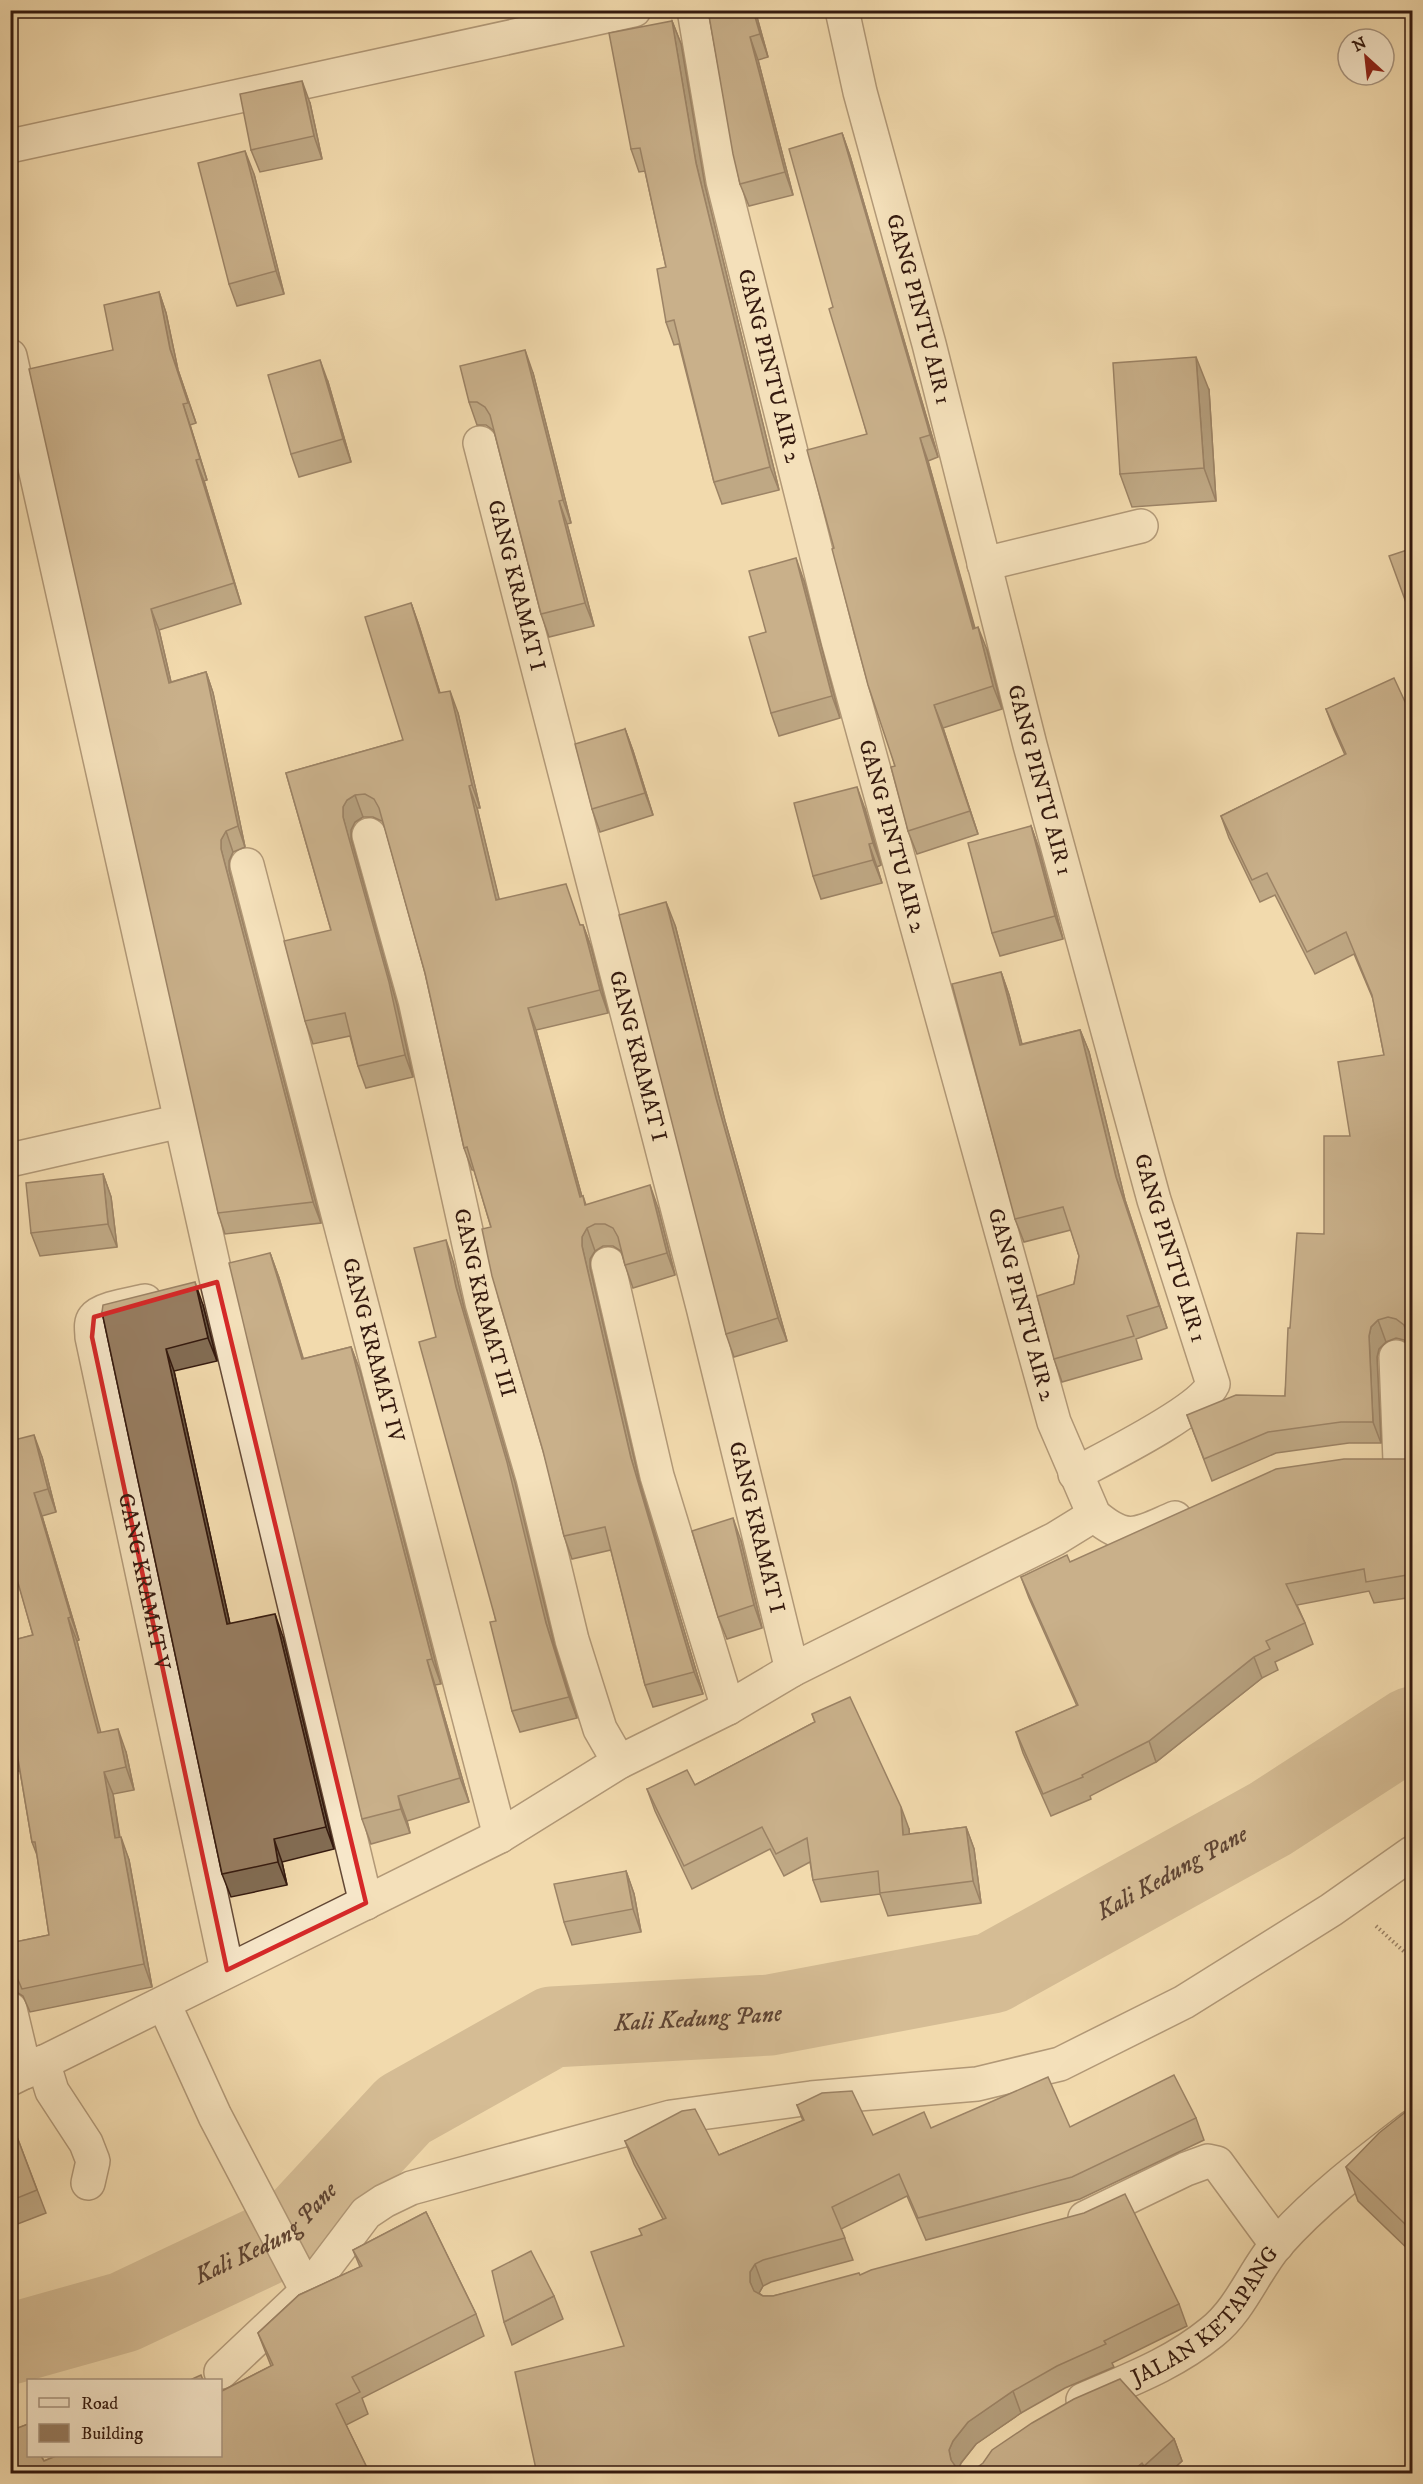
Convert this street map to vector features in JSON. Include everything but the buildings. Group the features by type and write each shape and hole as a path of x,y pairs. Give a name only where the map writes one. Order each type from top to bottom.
{"street":[{"path":"10,146 634,10"},
{"name":"GANG PINTU AIR 2","path":"694,10 723,181 838,640 1054,1422 1078,1480 1103,1522"},
{"name":"GANG PINTU AIR 1","path":"842,10 860,92 929,344 1030,745 1154,1200 1214,1384 1206,1394 1162,1427 1078,1480"},
{"path":"10,356 217,1282 366,1903"},
{"name":"GANG KRAMAT I","path":"480,443 700,1296 792,1670"},
{"path":"984,564 1141,526"},
{"name":"GANG KRAMAT III","path":"369,835 415,1000 483,1303 533,1478 572,1640 600,1729 620,1762"},
{"name":"GANG KRAMAT IV","path":"247,865 500,1836"},
{"path":"10,1160 181,1121"},
{"path":"608,1264 657,1476 728,1708"},
{"name":"GANG KRAMAT V","path":"217,1282 103,1311 94,1317 92,1337 227,1970"},
{"path":"1394,1461 1396,1357"},
{"path":"38,2083 169,2016 227,1970 500,1836 620,1762 728,1708 792,1670 1055,1539 1103,1522 1128,1534 1142,1532 1205,1504"},
{"path":"221,2372 305,2286 366,2213 411,2188 671,2117 811,2098 977,2084 1060,2064 1184,2002 1347,1899 1413,1853"},
{"path":"10,2009 38,2083 86,2144 93,2161 88,2183"},
{"path":"169,2016 215,2116 305,2286"},
{"name":"JALAN KETAPANG","path":"1056,2414 1174,2361 1214,2331 1250,2287 1276,2245 1346,2178 1413,2127"},
{"path":"1053,2226 1088,2217 1186,2169 1208,2161 1217,2163 1276,2245"}],"path":[{"path":"1347,1899 1413,1959"}],"highlighted area":[{"path":"217,1282 366,1903 227,1970 92,1337 94,1317"}],"waterway":[{"name":"Kali Kedung Pane","path":"10,2344 124,2312 289,2234 404,2110 552,2027 770,2015 992,1973 1270,1819 1412,1727"}]}
